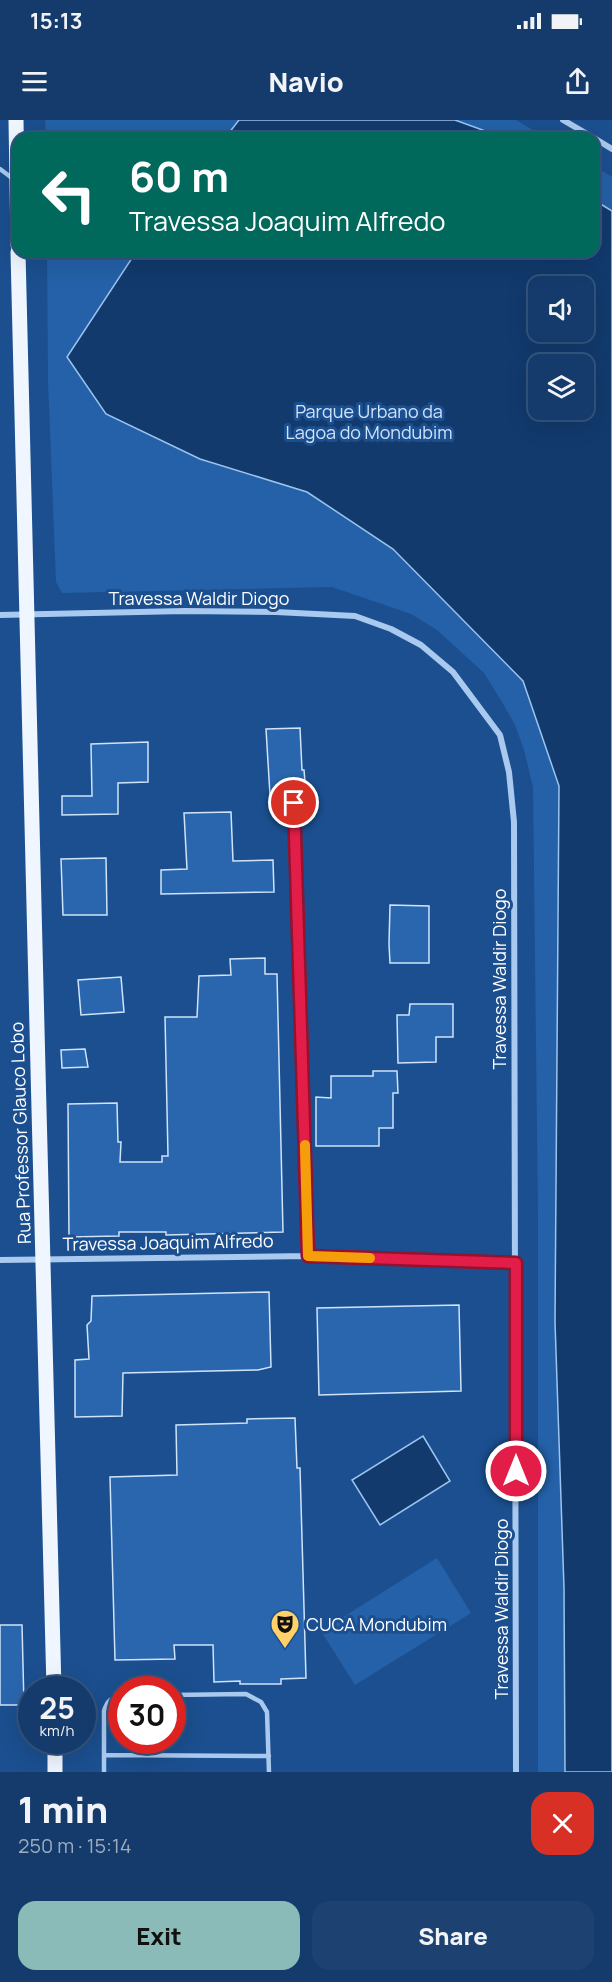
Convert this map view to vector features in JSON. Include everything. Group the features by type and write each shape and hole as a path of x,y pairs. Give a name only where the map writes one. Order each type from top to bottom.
{"main road":[{"name":"Rua Professor Glauco Lobo","path":"18,258 37,1106 44,1259 54,1676"},
{"path":"55,1754 55,1772"}],"street":[{"path":"563,120 584,132"},
{"name":"Travessa Waldir Diogo","path":"0,615 185,610 355,616 391,629 422,645 453,672 500,735 509,772 513,822 516,1772"},
{"path":"294,803 308,1256"},
{"name":"Travessa Joaquim Alfredo","path":"0,1260 308,1256 516,1263"}],"lane":[{"path":"186,1695 246,1694 261,1702 267,1712 269,1772"},
{"path":"104,1772 104,1711 108,1703"},
{"path":"104,1755 268,1756"}],"green space":[{"path":"45,120 516,120 536,132 46,132"},
{"name":"Parque Urbano da Lagoa do Mondubim","path":"600,170 612,177 612,1772 538,1772 538,1217 533,787 515,725 484,673 437,630 411,614 332,587 62,593 56,582 48,381 47,258 600,258"},
{"path":"437,1558 471,1613 355,1685 321,1631"}],"shaded area":[{"path":"239,120 455,120 488,132 230,132"},
{"name":"Parque Urbano da Lagoa do Mondubim","path":"600,204 612,211 612,1772 565,1772 564,1588 555,1322 559,786 523,681 393,549 307,492 200,459 106,414 67,357 132,258 600,258"},
{"path":"423,1436 450,1481 380,1525 352,1480"}],"building":[{"path":"300,728 302,770 304,770 306,793 270,795 266,729"},
{"path":"148,742 148,782 118,783 118,814 62,815 62,796 92,796 91,744"},
{"path":"231,812 233,861 273,860 274,892 161,894 161,870 187,869 184,813"},
{"path":"106,858 107,915 63,915 61,859"},
{"path":"390,905 429,906 429,963 390,963"},
{"path":"265,958 265,974 277,974 283,1232 166,1235 166,1232 119,1232 119,1236 69,1237 68,1104 117,1103 118,1142 121,1142 120,1162 162,1162 162,1156 168,1156 165,1017 197,1017 199,976 231,975 230,959"},
{"path":"121,977 124,1012 81,1015 78,980"},
{"path":"410,1004 453,1004 453,1037 436,1037 436,1062 398,1063 397,1015 409,1015"},
{"path":"85,1049 88,1067 62,1068 61,1050"},
{"path":"373,1071 397,1071 398,1093 393,1093 393,1128 379,1128 379,1146 316,1146 316,1097 331,1098 331,1076 373,1076"},
{"path":"269,1292 271,1367 258,1370 123,1373 122,1416 75,1417 75,1360 89,1359 87,1325 91,1321 92,1296"},
{"path":"459,1305 461,1391 319,1395 317,1308"},
{"path":"295,1418 297,1468 300,1468 306,1678 281,1679 281,1684 214,1682 213,1645 174,1645 175,1659 115,1660 110,1477 177,1475 176,1425 247,1423 247,1419"},
{"path":"0,1625 22,1625 23,1676 18,1676 18,1705 0,1705"}],"slow traffic":[{"path":"305,1145 308,1256 370,1258"}],"place":[{"name":"CUCA Mondubim","path":"285,1650"}],"route":[{"path":"294,803 308,1256 516,1263 516,1471"}]}
